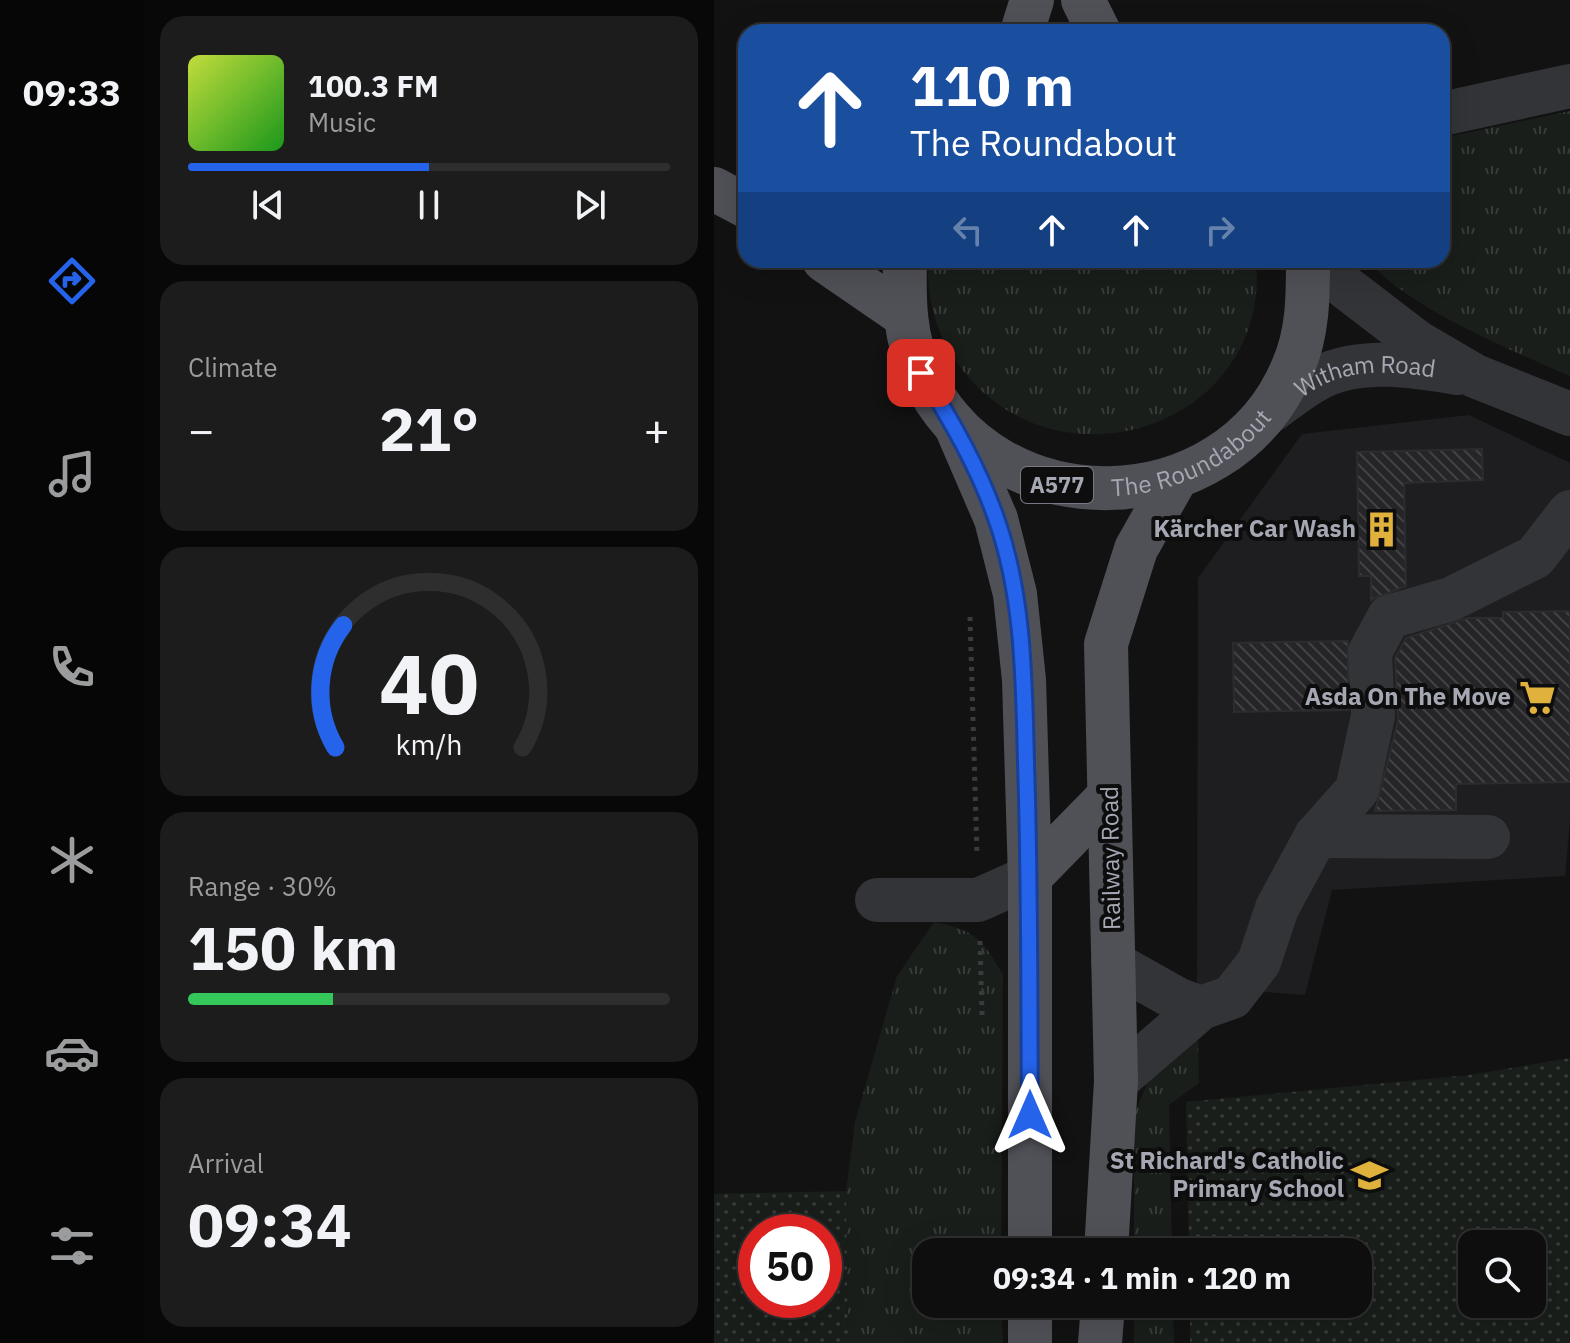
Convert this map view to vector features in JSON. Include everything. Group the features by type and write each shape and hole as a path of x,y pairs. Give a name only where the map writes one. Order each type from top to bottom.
{"main road":[{"path":"1024,24 1032,0"},
{"path":"1083,0 1095,24"},
{"path":"836,268 904,315"},
{"name":"The Roundabout","path":"905,268 904,315 921,373 955,424 1002,462 1058,485 1117,491 1176,478 1225,453 1265,415 1293,368 1308,314 1309,268"},
{"path":"955,424 996,519 1015,594 1024,680 1030,877 1030,1238"},
{"name":"Railway Road","path":"1107,1238 1116,1081 1106,644 1136,549 1176,478"},
{"path":"1030,877 1109,796"},
{"path":"1030,1318 1030,1343"},
{"path":"1100,1343 1102,1318"}],"street":[{"path":"1450,112 1570,86"},
{"name":"Witham Road","path":"1320,268 1417,342 1475,376 1570,414"},
{"name":"Witham Road","path":"1265,415 1322,376 1365,366 1414,366 1475,376"},
{"path":"1116,1081 1201,1008 1232,997 1259,962 1277,908 1316,836 1357,790 1373,716 1370,652 1389,617 1451,599 1535,557 1570,512"},
{"path":"1316,836 1488,837"},
{"path":"877,900 978,900 1030,877"},
{"path":"1113,963 1177,999 1201,1008"}],"path":[{"path":"969,602 983,1028"}],"shaded area":[{"path":"1469,415 1570,463 1570,821 1565,876 1332,890 1305,995 1197,987 1198,578 1302,434"}],"green space":[{"path":"1570,111 1570,376 1433,311 1376,268 1450,268 1450,136"},
{"path":"928,268 1255,268 1252,318 1230,365 1194,401 1149,425 1099,434 1048,428 999,405 958,364 944,341 934,315"},
{"path":"934,922 960,929 976,938 1003,975 1001,1238 912,1238 912,1318 1002,1318 1003,1343 848,1343 846,1191 855,1122 897,976"},
{"path":"1198,1040 1199,1083 1169,1105 1172,1238 1134,1238 1134,1115 1158,1058"},
{"name":"St Richard's Catholic Primary School","path":"1570,1058 1570,1343 1190,1343 1190,1318 1372,1318 1372,1238 1189,1238 1186,1102 1469,1075"},
{"path":"846,1191 848,1343 714,1343 714,1194"},
{"path":"1134,1318 1173,1318 1174,1343 1134,1343"}],"building":[{"name":"Kärcher Car Wash","path":"1482,449 1483,480 1404,483 1406,586 1371,600 1371,576 1359,576 1357,452"},
{"path":"1570,611 1570,782 1456,784 1456,810 1375,811 1398,721 1395,658 1406,638 1468,618 1503,618 1503,612"},
{"path":"1348,641 1348,710 1234,712 1233,643"}],"place":[{"name":"Kärcher Car Wash","path":"1382,529"},
{"name":"Asda On The Move","path":"1537,697"},
{"name":"St Richard's Catholic Primary School","path":"1370,1175"}],"route":[{"path":"921,373 955,424 996,519 1015,594 1024,680 1030,877 1030,1115"}]}
